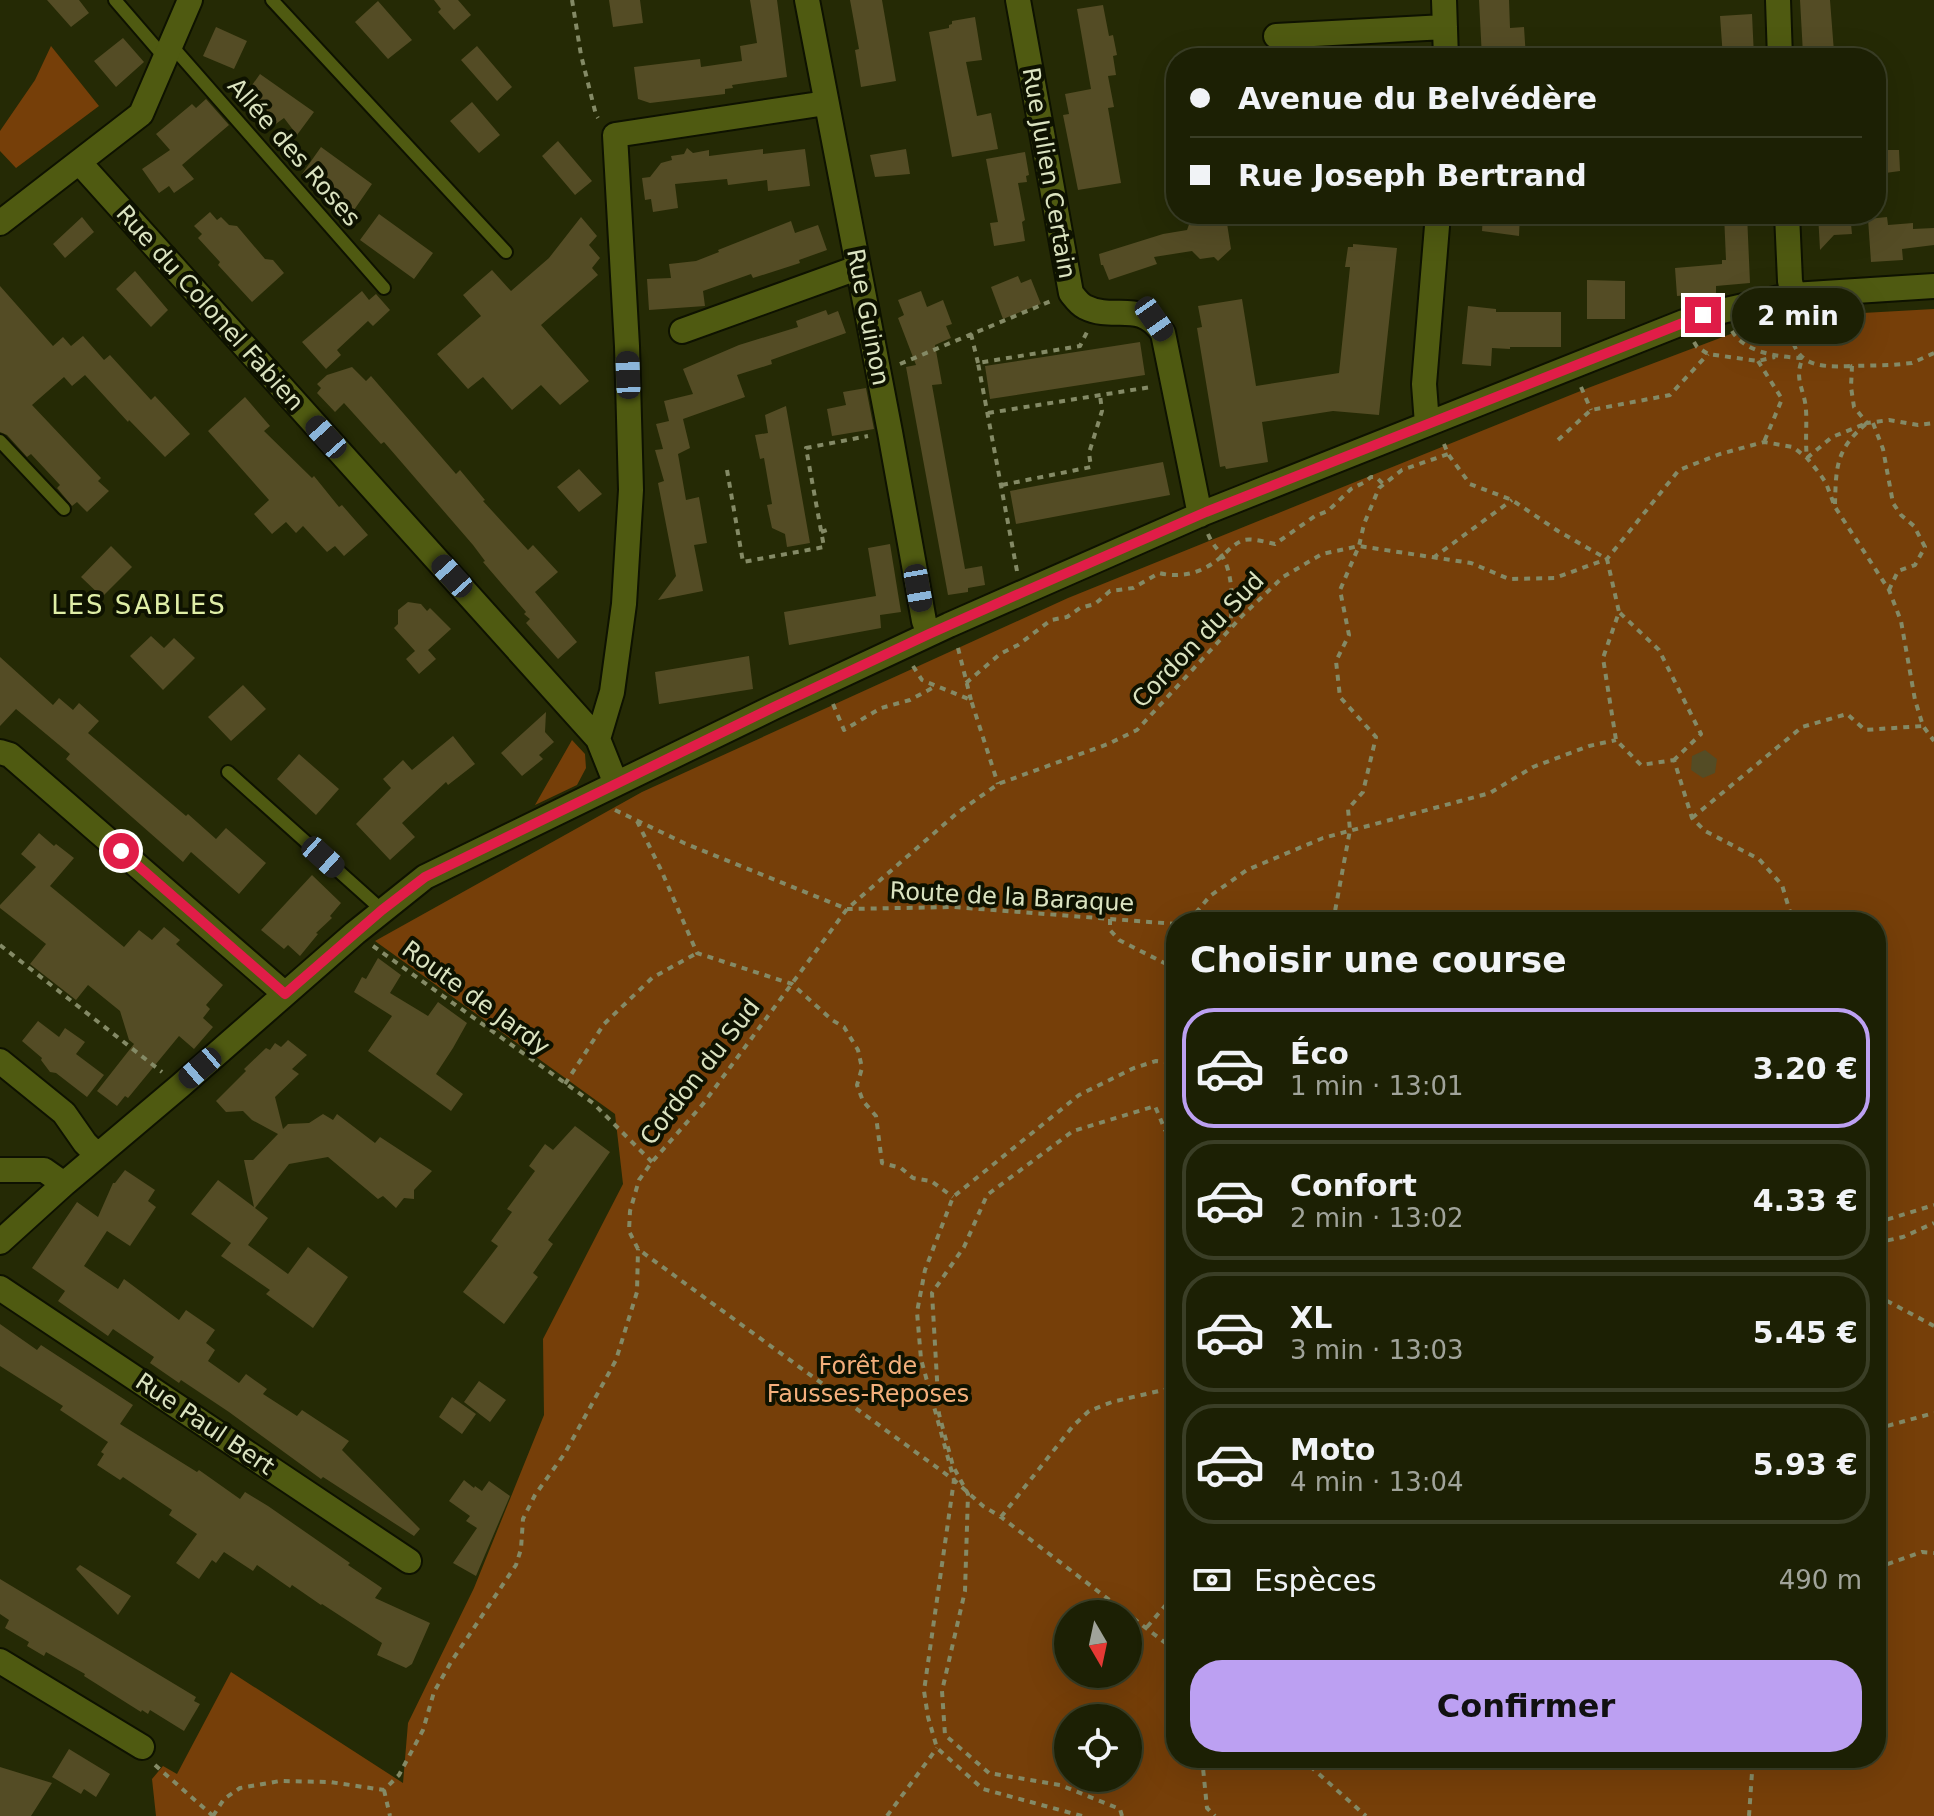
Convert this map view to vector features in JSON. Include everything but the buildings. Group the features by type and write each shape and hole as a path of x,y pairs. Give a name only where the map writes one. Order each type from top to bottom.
{"street":[{"path":"3,214 79,162 141,114 190,0"},
{"name":"Rue Guinon","path":"807,0 924,621 929,634"},
{"name":"Rue Julien Certain","path":"1018,0 1071,293 1082,306 1098,311 1143,314 1154,319 1163,333 1200,515"},
{"path":"1444,0 1446,48"},
{"path":"1778,0 1780,48"},
{"path":"1276,36 1445,27"},
{"path":"598,739 612,692 624,604 631,490 627,346 615,135 826,103"},
{"name":"Rue du Colonel Fabien","path":"79,162 598,739 616,784"},
{"path":"1427,424 1424,384 1437,224"},
{"path":"1787,224 1791,307"},
{"path":"682,331 857,268"},
{"path":"0,1242 355,933 425,877 929,634 1021,593 1200,515 1703,315 1759,301 1791,307 1934,286"},
{"path":"0,752 10,755 285,994"},
{"path":"0,1061 64,1113 97,1155"},
{"path":"0,1170 44,1170 64,1184"},
{"name":"Rue Paul Bert","path":"0,1288 409,1561"},
{"path":"0,1661 142,1747"}],"lane":[{"name":"Allée des Roses","path":"115,0 168,51 384,288"},
{"path":"272,0 506,252"},
{"path":"0,441 64,509"},
{"path":"228,772 382,910"}],"path":[{"path":"572,0 581,55 596,115 615,135"},
{"path":"879,373 1071,293"},
{"path":"1791,307 1794,347 1803,358"},
{"path":"978,363 1080,346 1098,311"},
{"path":"1732,333 1740,343 1777,356 1803,358 1820,366 1912,363 1934,353"},
{"path":"971,334 1021,593"},
{"path":"1697,347 1708,354 1758,361 1777,356"},
{"path":"1558,440 1591,410 1670,395 1708,354"},
{"path":"1803,358 1798,368 1806,408 1807,458"},
{"path":"1758,361 1782,399 1764,442"},
{"path":"1852,366 1854,407 1870,423 1883,449 1893,503 1914,526 1925,547 1915,565 1898,571 1889,590"},
{"path":"988,413 1173,383"},
{"path":"1583,391 1591,410"},
{"path":"1001,485 1091,467 1089,453 1102,411 1100,395"},
{"path":"1807,458 1832,437 1870,423 1889,420 1918,425 1934,423"},
{"path":"1835,507 1836,466 1852,436 1870,423"},
{"path":"727,470 743,562 824,547 806,448 890,432"},
{"path":"1607,559 1679,470 1764,442 1793,447 1807,458 1826,483 1835,507 1889,590 1901,621 1915,700 1923,726 1934,741"},
{"path":"1445,446 1470,484 1512,500 1607,559 1619,612 1603,658 1616,740 1641,765 1674,760 1701,734 1659,650 1619,612"},
{"path":"1335,912 1350,830 1348,809 1363,792 1376,737 1340,697 1336,661 1349,635 1340,590 1379,488 1402,470 1448,454"},
{"path":"1402,470 1407,461"},
{"path":"966,683 1000,654 1018,645 1051,620 1067,617 1080,608 1095,604 1110,591 1133,588 1159,573 1174,576 1199,572 1246,539 1275,544 1315,516 1328,511 1351,489 1371,477 1376,477 1383,484"},
{"path":"813,482 821,481"},
{"path":"1433,558 1512,500"},
{"path":"821,532 830,529"},
{"path":"1211,540 1222,556 1230,580 1233,614 1229,629"},
{"name":"Cordon du Sud","path":"384,1790 399,1775 423,1730 434,1692 451,1662 516,1565 521,1549 523,1519 535,1495 565,1453 616,1360 637,1292 638,1249 629,1231 630,1211 639,1180 703,1104 847,909 956,814 998,784 1108,744 1137,730 1229,629 1283,577 1322,554 1359,546 1471,563 1509,579 1555,578 1607,559"},
{"path":"958,648 998,784"},
{"path":"914,668 922,680 971,700"},
{"path":"834,705 844,730 881,708 910,700 937,686"},
{"path":"1692,818 1802,727 1847,714 1865,730 1923,726"},
{"path":"1196,912 1210,896 1247,870 1323,838 1490,793 1533,767 1589,746 1616,740"},
{"path":"1674,760 1692,818 1705,831 1759,859 1782,885 1790,912"},
{"path":"613,809 684,843 847,909"},
{"path":"637,820 697,953"},
{"name":"Route de la Baraque","path":"847,909 954,907 1166,923"},
{"path":"1110,919 1110,930 1119,940 1166,964"},
{"name":"Route de Jardy","path":"355,933 593,1103 652,1162"},
{"path":"0,945 180,1086"},
{"path":"565,1084 604,1024 652,978 697,953 792,984 844,1027 858,1050 862,1068 857,1085 863,1101 876,1116 882,1163 901,1168 913,1178 931,1181 953,1197"},
{"path":"1082,1816 983,1789 937,1748 924,1691 954,1480 921,1359 917,1312 925,1270 953,1197 1079,1095 1134,1068 1156,1061 1166,1062"},
{"path":"1122,1816 1120,1809 1060,1785 989,1773 945,1735 942,1691 965,1591 968,1494 953,1466 939,1414 932,1293 964,1247 987,1195 1073,1131 1155,1106 1166,1130"},
{"path":"1886,1220 1934,1205"},
{"path":"1886,1241 1934,1223"},
{"path":"638,1249 954,1480 968,1494 1166,1643"},
{"path":"1886,1300 1934,1326"},
{"path":"1001,1517 1073,1426 1089,1411 1112,1402 1166,1389"},
{"path":"1886,1426 1934,1413"},
{"path":"1886,1565 1922,1552 1934,1553"},
{"path":"1147,1627 1166,1605"},
{"path":"142,1747 158,1770 213,1816 224,1799 240,1788 280,1781 330,1782 384,1790 390,1816"},
{"path":"887,1816 937,1748"},
{"path":"1203,1768 1207,1808 1215,1816"},
{"path":"1312,1768 1366,1816"},
{"path":"1749,1816 1752,1768"}],"green space":[{"path":"51,46 99,106 16,168 0,151 0,131 35,80"},
{"name":"Forêt de Fausses-Reposes","path":"1934,309 1934,1816 156,1816 152,1779 163,1766 177,1774 231,1672 403,1783 408,1723 474,1588 544,1415 543,1339 623,1184 615,1114 375,941 642,792 1068,598 1588,388 1773,318"},
{"path":"572,740 585,754 586,768 577,785 535,805"}],"district":[{"name":"LES SABLES","path":"139,605"}],"route":[{"path":"121,851 285,994 425,877 774,707 929,634 1206,512 1703,315"}]}
